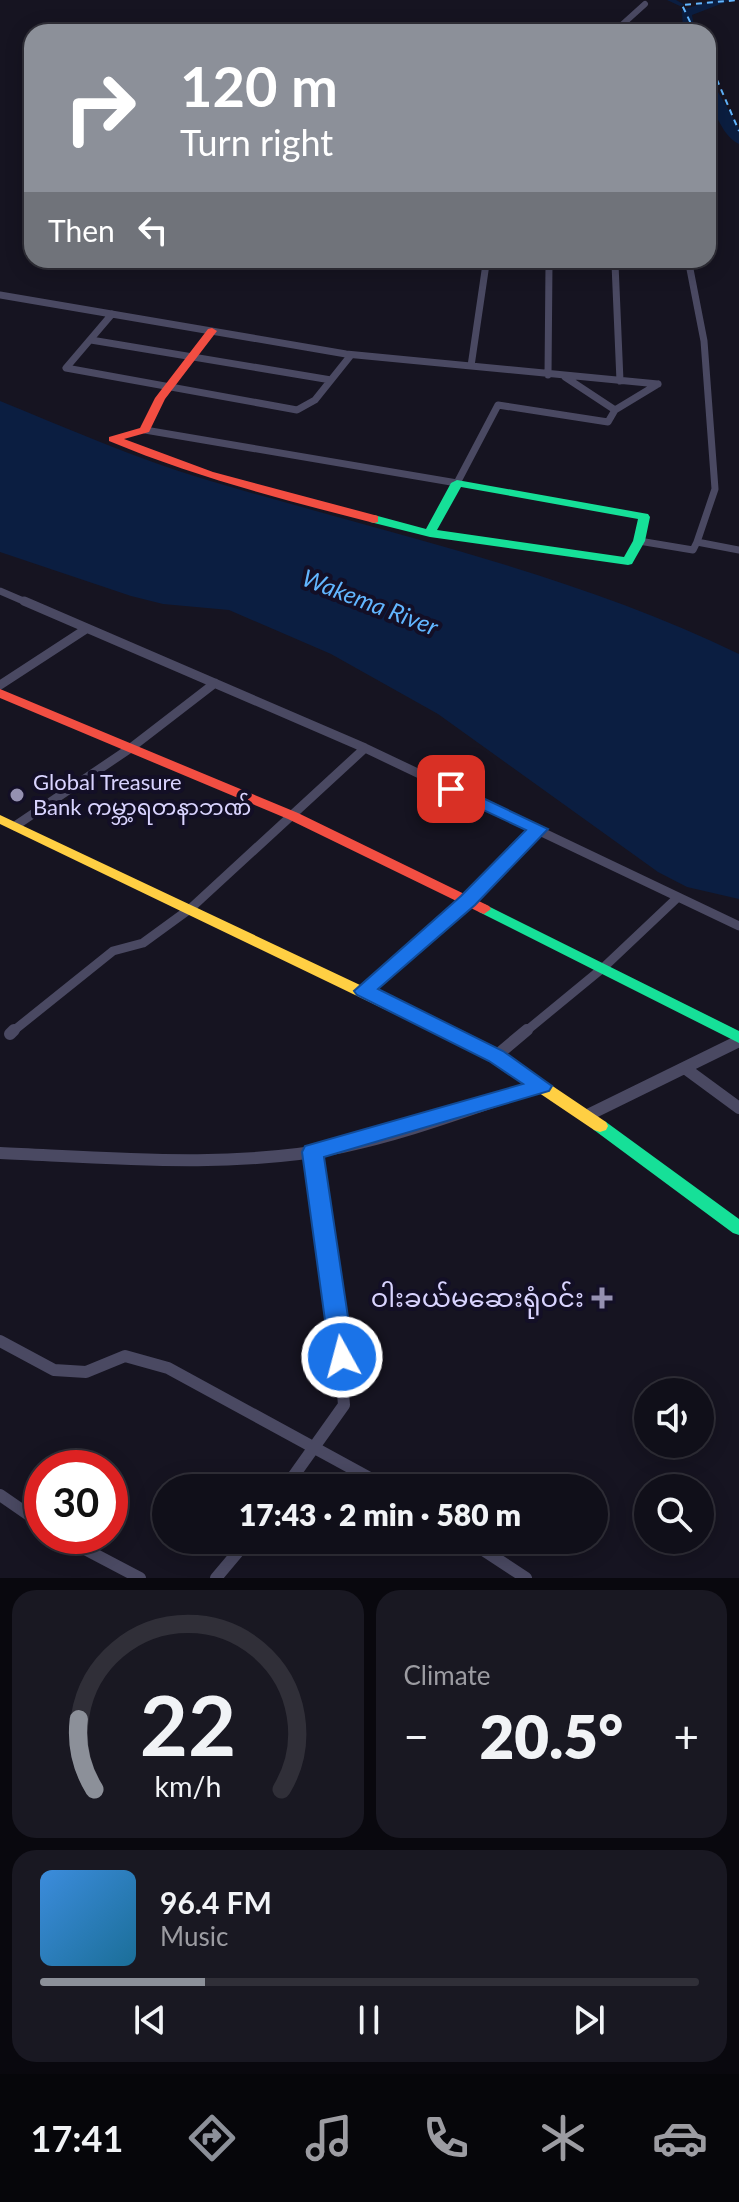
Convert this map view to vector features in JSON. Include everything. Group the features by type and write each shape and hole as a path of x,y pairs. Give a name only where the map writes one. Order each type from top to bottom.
{"street":[{"path":"623,24 645,4"},
{"path":"471,366 486,268"},
{"path":"548,375 549,268"},
{"path":"615,268 620,381"},
{"path":"639,541 693,550 715,489 704,341 690,268"},
{"path":"0,295 351,355 658,384 615,410 608,422 498,405 430,533"},
{"path":"112,314 66,368 297,410 315,400 351,355"},
{"path":"145,430 168,387 212,331"},
{"path":"91,340 331,380"},
{"path":"562,375 615,410"},
{"path":"145,430 457,483 644,517 639,541 628,561 430,533 247,486 156,458 113,439 145,430"},
{"path":"697,542 739,550"},
{"path":"0,591 365,748 739,926"},
{"path":"0,685 86,629"},
{"path":"15,826 132,747 215,683"},
{"path":"0,693 293,816 604,967 739,1040"},
{"path":"10,1034 113,951 143,943 191,908 365,748"},
{"path":"0,819 496,1056 586,1116 739,1228"},
{"path":"364,991 468,901 538,829"},
{"path":"496,1056 604,967 677,898"},
{"path":"586,1116 739,1040"},
{"path":"686,1069 739,1108"},
{"path":"0,1153 162,1159 313,1152 541,1086"},
{"path":"295,1474 344,1405 333,1277 313,1152"},
{"path":"0,1341 54,1370 86,1372 125,1356 168,1368 363,1474"},
{"path":"0,1495 24,1512"},
{"path":"94,1554 140,1578"},
{"path":"216,1578 236,1554"},
{"path":"489,1554 526,1578"}],"water":[{"name":"Wakema River","path":"0,401 178,471 542,576 609,599 739,654 739,899 687,887 658,872 438,714 331,654 229,610 163,604 131,596 0,552"}],"waterway":[{"path":"670,0 682,5"},
{"path":"688,24 686,13 725,0"},
{"path":"716,101 739,140"}],"ferry route":[{"path":"691,24 682,5 739,0"},
{"path":"716,78 739,131"}],"traffic: fast":[{"path":"374,519 430,533 628,561 639,541 644,517 457,483 430,533"},
{"path":"484,909 739,1038"},
{"path":"600,1126 739,1228"}],"traffic: slow":[{"path":"0,819 496,1056 600,1126"}],"traffic: jam":[{"path":"212,331 160,398 145,430 113,439 209,475 374,519"},
{"path":"0,693 293,816 484,909"}],"place":[{"name":"Global Treasure Bank ကမ္ဘာ့ရတနာဘဏ်","path":"17,795"},
{"name":"ဝါးခယ်မဆေးရုံဝင်း","path":"602,1298"}],"route":[{"path":"342,1357 313,1152 541,1086 496,1056 364,991 468,901 538,829 451,789"}]}
